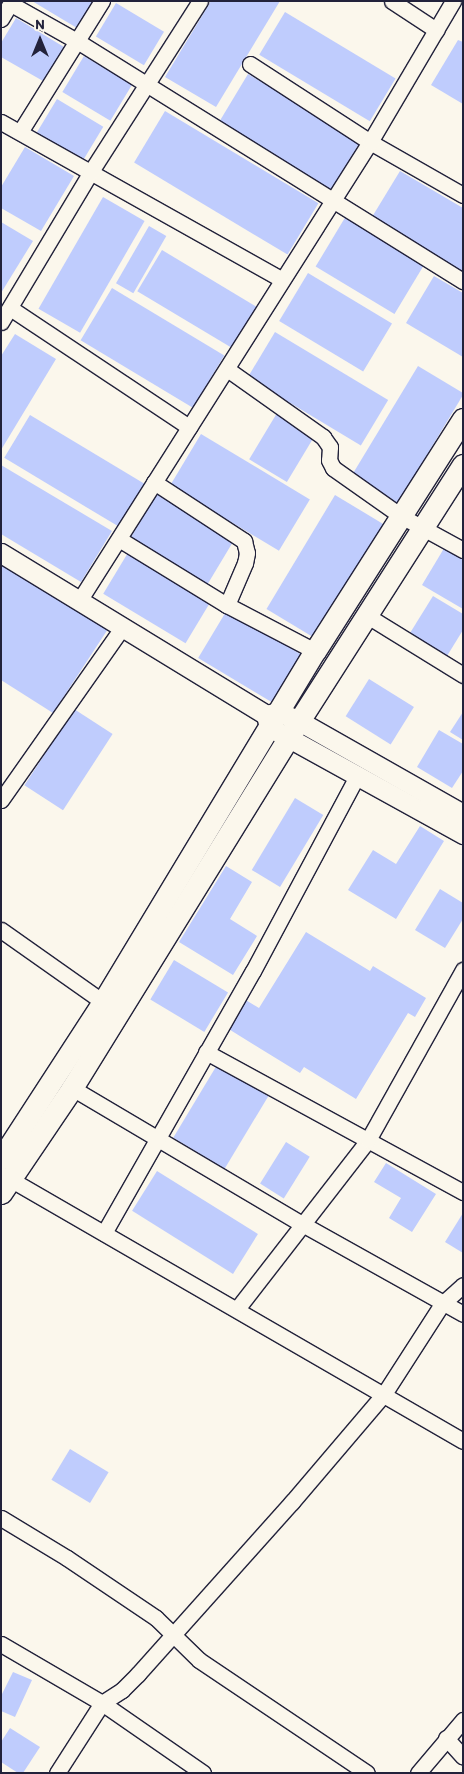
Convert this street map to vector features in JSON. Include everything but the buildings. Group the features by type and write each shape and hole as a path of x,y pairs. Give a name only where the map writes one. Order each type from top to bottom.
{"main road":[{"path":"1,1159 103,1002 271,718 463,419"},
{"path":"4,1182 72,1088 366,615 463,466"}],"street":[{"path":"20,132 102,1"},
{"path":"1,322 90,173 200,1"},
{"path":"392,1 436,30"},
{"path":"79,601 370,142 453,1"},
{"path":"1,19 11,2 148,84 463,281"},
{"path":"250,64 370,142 463,195"},
{"path":"1,122 282,280"},
{"path":"10,308 189,427"},
{"path":"227,369 323,437 330,447 329,460 334,468 401,516 463,550"},
{"path":"154,482 244,541 245,563 227,605"},
{"path":"119,539 227,605 315,651"},
{"path":"1,553 271,718 463,814"},
{"path":"366,615 463,676"},
{"path":"1,800 122,628"},
{"path":"294,730 358,774 463,834"},
{"path":"104,1233 253,971 358,774"},
{"path":"1,930 103,1002"},
{"path":"237,1309 368,1140 463,970"},
{"path":"206,1052 463,1192"},
{"path":"72,1088 304,1225 442,1304 463,1314"},
{"path":"4,1182 104,1233 463,1441"},
{"path":"57,1773 102,1703 122,1690 286,1509 384,1394 442,1304 463,1285"},
{"path":"1,1518 67,1558 156,1618 199,1660 367,1773"},
{"path":"1,1644 102,1703 203,1773"},
{"path":"418,1773 463,1720"},
{"path":"446,1738 463,1757"}]}
